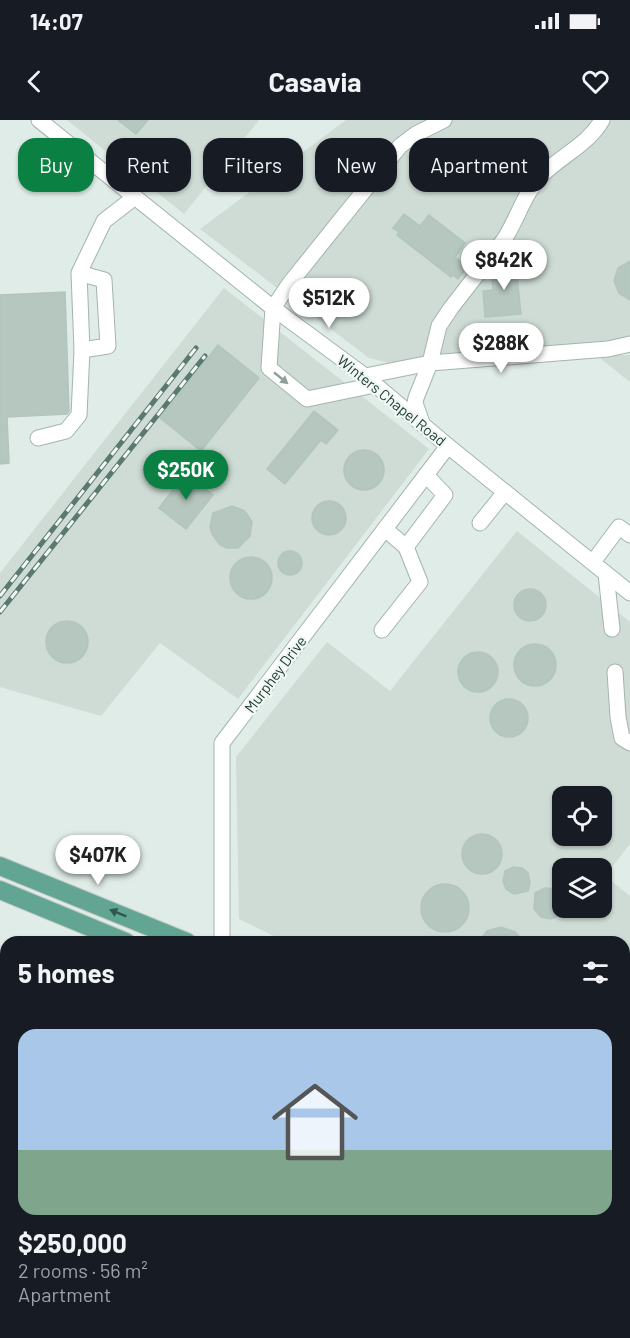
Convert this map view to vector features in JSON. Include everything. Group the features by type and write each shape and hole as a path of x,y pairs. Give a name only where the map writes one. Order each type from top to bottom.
{"main road":[{"path":"5,868 173,936"},
{"path":"3,892 111,936"}],"street":[{"name":"Winters Chapel Road","path":"39,120 273,308 370,381 630,593"},
{"path":"444,120 416,134 400,146 290,283 273,308 269,368 307,399 430,363 608,349 630,344"},
{"path":"424,426 415,404 430,363 439,326 507,236 526,195 540,177 581,145 597,129 602,120"},
{"path":"38,438 66,431 79,415 82,350 79,273 104,221 135,197"},
{"path":"79,273 104,279 108,346 82,350"},
{"name":"Murphey Drive","path":"222,936 222,744 448,446"},
{"path":"406,547 445,495 426,475"},
{"path":"480,523 505,492"},
{"path":"593,562 619,527 630,535"},
{"path":"382,630 420,582 406,547 385,529"},
{"path":"606,574 612,629"},
{"path":"615,672 622,738 630,743"}],"shaded area":[{"path":"67,120 259,120 245,138 203,138 203,190 184,214 157,192 191,192 191,138 106,138 106,151 94,142 94,138 89,138"},
{"path":"346,120 630,120 630,337 587,344 390,363 369,358 200,229 250,192 303,192 303,152 315,143 315,192 397,192 397,138 322,138"},
{"path":"224,288 429,449 238,699 160,643 101,716 0,687 0,573"},
{"path":"596,355 630,355 630,382"},
{"path":"517,531 630,622 630,844 612,867 612,858 552,858 552,918 612,918 612,882 630,896 630,936 274,936 239,919 236,757 327,642 390,691"}],"building":[{"path":"118,120 148,120 136,134"},
{"path":"404,214 420,226 429,215 465,243 455,257 467,267 458,279 453,275 451,277 397,235 399,232 393,228"},
{"path":"515,255 521,314 485,317 483,291 493,290 491,272 503,270 503,256"},
{"path":"630,261 630,300 619,293 614,281 618,268"},
{"path":"65,292 69,411 67,414 7,417 9,463 0,464 0,295"},
{"path":"218,345 259,378 201,451 160,418"},
{"path":"314,411 338,430 326,444 321,440 285,484 267,469"},
{"path":"364,450 378,456 384,470 378,484 364,490 350,484 344,470 350,456"},
{"path":"185,474 213,495 186,529 159,508"},
{"path":"329,501 341,506 346,518 341,530 329,535 317,530 312,518 317,506"},
{"path":"232,506 245,511 252,522 250,536 238,548 227,548 220,545 210,527 213,513"},
{"path":"290,551 298,555 302,563 298,571 290,575 282,571 278,563 282,555"},
{"path":"251,557 266,563 272,578 266,593 251,599 236,593 230,578 236,563"},
{"path":"530,589 541,594 546,605 541,616 530,621 519,616 514,605 519,594"},
{"path":"67,621 82,627 88,642 82,657 67,663 52,657 46,642 52,627"},
{"path":"535,644 550,650 556,665 550,680 535,686 520,680 514,665 520,650"},
{"path":"478,652 492,658 498,672 492,686 478,692 464,686 458,672 464,658"},
{"path":"509,699 522,705 528,718 522,731 509,737 496,731 490,718 496,705"},
{"path":"482,834 496,840 502,854 496,868 482,874 468,868 462,854 468,840"},
{"path":"513,867 522,868 528,873 530,882 528,891 514,894 506,889 503,881 505,871"},
{"path":"440,884 450,884 462,891 469,903 469,913 462,925 450,932 440,932 425,921 421,913 421,903 432,888"},
{"path":"545,888 552,889 554,918 551,919 541,917 534,909 535,893"},
{"path":"501,927 515,932 519,936 483,936 487,931"}],"railway":[{"path":"0,596 196,348"},
{"path":"0,612 205,356"}]}
